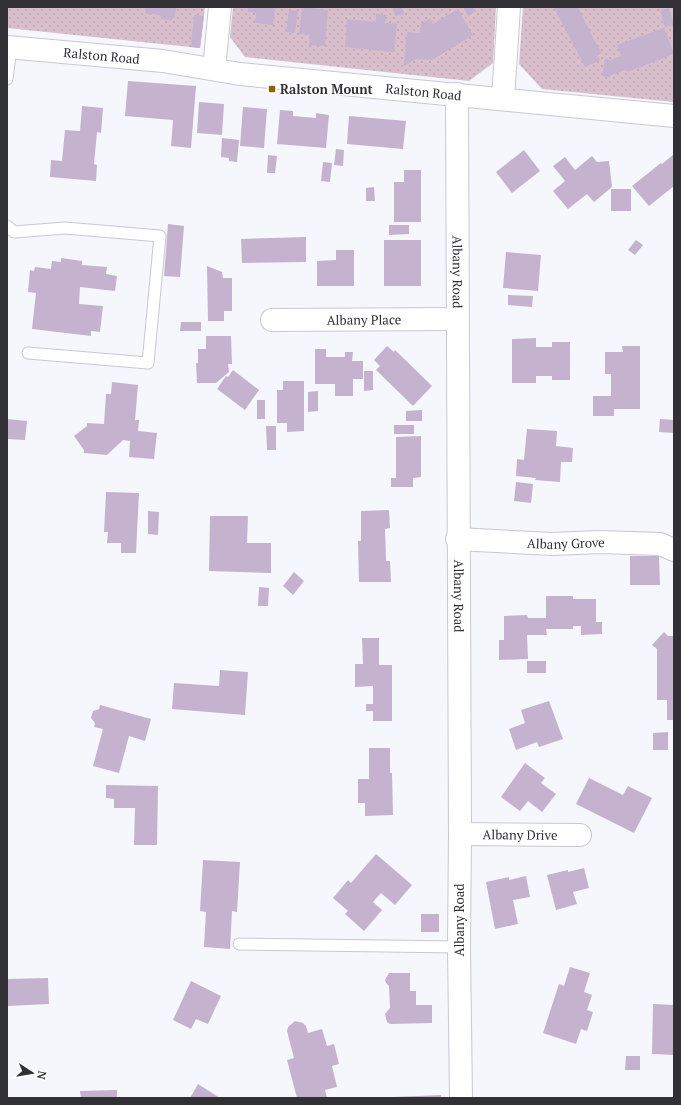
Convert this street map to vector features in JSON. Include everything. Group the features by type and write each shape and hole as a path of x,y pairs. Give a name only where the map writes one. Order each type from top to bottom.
{"street":[{"path":"214,69 220,7"},
{"path":"503,99 509,7"},
{"name":"Ralston Road","path":"9,47 163,61 240,74 674,116"},
{"name":"Albany Road","path":"457,94 460,834 459,947 461,1098"},
{"name":"Albany Place","path":"272,320 457,319"},
{"name":"Albany Grove","path":"458,539 552,544 600,542 660,544 674,550"},
{"name":"Albany Drive","path":"460,834 580,835"}],"lane":[{"path":"7,79 9,47"},
{"path":"7,226 14,232 65,228 160,236 148,363 28,353"},
{"path":"239,944 459,947"}],"shaded area":[{"path":"7,7 205,7 200,48 7,28"},
{"path":"233,7 496,7 493,63 469,81 245,57 230,37"},
{"path":"523,7 674,7 674,102 542,89 519,64"}],"building":[{"path":"146,7 176,7 175,16 172,20 162,19 160,15 145,13"},
{"path":"248,7 275,7 273,25 255,23 256,13 248,12"},
{"path":"302,7 328,10 325,46 309,45 310,35 299,34"},
{"path":"393,7 402,7 404,14 395,16"},
{"path":"463,7 473,7 476,11 468,16"},
{"path":"554,7 578,7 601,53 597,55 600,60 585,67"},
{"path":"669,8 674,25 665,27 660,10"},
{"path":"458,9 473,35 432,60 416,59 404,66 407,32 420,33 421,24 430,18 433,24"},
{"path":"289,10 298,11 295,33 286,32"},
{"path":"376,14 386,15 385,23 397,24 394,52 345,47 347,19 376,22"},
{"path":"194,15 204,16 200,48 191,47"},
{"path":"664,28 674,54 627,72 626,70 611,75 610,77 602,76 605,59 610,60 621,56 617,45"},
{"path":"128,81 196,86 191,148 171,146 173,120 125,116"},
{"path":"199,102 224,104 222,135 197,133"},
{"path":"82,106 103,108 101,133 97,132 94,164 97,165 96,181 50,177 51,160 62,161 65,130 80,131"},
{"path":"243,107 267,109 264,148 240,146"},
{"path":"280,110 293,111 293,116 316,118 316,113 329,115 326,148 277,144"},
{"path":"349,116 406,121 403,149 347,144"},
{"path":"222,138 239,140 237,162 229,161 229,158 221,157"},
{"path":"336,149 344,150 343,166 334,165"},
{"path":"524,150 540,171 512,193 496,172"},
{"path":"674,154 674,186 649,206 632,186"},
{"path":"268,155 277,156 275,173 267,173"},
{"path":"592,156 597,162 609,161 612,187 594,202 587,194 568,209 553,191 565,181 553,166 565,157 575,170"},
{"path":"323,162 332,163 330,182 321,181"},
{"path":"404,170 421,170 421,222 394,222 394,182 404,182"},
{"path":"374,187 375,201 366,201 366,188"},
{"path":"611,189 631,189 631,211 611,211"},
{"path":"168,224 184,226 180,277 164,276"},
{"path":"389,225 409,225 409,234 389,235"},
{"path":"306,237 306,262 242,263 241,239"},
{"path":"384,240 421,240 421,286 384,286"},
{"path":"636,240 643,245 635,255 628,250"},
{"path":"336,250 354,250 354,286 317,286 317,261 336,260"},
{"path":"506,252 541,255 538,291 503,288"},
{"path":"61,258 82,261 82,265 107,267 106,274 117,276 115,291 80,287 79,304 103,306 100,332 91,331 91,336 32,329 36,293 28,292 30,270 34,271 35,267 51,269 52,261 61,262"},
{"path":"207,266 222,272 223,278 232,278 232,311 224,311 224,321 208,321"},
{"path":"508,295 533,296 532,307 508,305"},
{"path":"181,322 201,322 201,331 180,331"},
{"path":"206,336 231,336 232,364 228,364 229,372 216,383 197,383 196,363 198,363 198,349 206,349"},
{"path":"536,338 536,347 552,347 552,342 570,342 570,380 552,380 552,376 536,376 536,383 512,383 512,339"},
{"path":"387,346 394,352 395,350 432,386 413,406 376,370 380,366 374,360"},
{"path":"622,346 640,346 640,409 614,409 614,416 593,416 593,396 611,396 611,374 605,374 605,352 623,352"},
{"path":"315,349 326,349 326,357 345,357 345,352 353,352 352,361 363,361 363,379 353,379 353,396 335,396 335,384 315,384"},
{"path":"233,370 259,390 245,410 217,389 226,376 228,377"},
{"path":"364,371 373,371 373,390 364,391"},
{"path":"283,381 304,381 304,431 287,432 287,423 277,423 277,390 283,390"},
{"path":"112,382 138,385 135,420 139,420 138,431 157,433 154,459 129,457 130,441 123,440 107,455 84,453 84,450 74,436 87,426 87,423 104,424 106,394 111,394"},
{"path":"318,391 318,411 308,412 308,392"},
{"path":"257,400 265,400 265,419 257,419"},
{"path":"422,410 422,421 406,421 406,411"},
{"path":"7,419 27,421 25,440 7,439"},
{"path":"660,419 674,420 674,433 659,432"},
{"path":"394,425 414,425 414,434 394,434"},
{"path":"266,426 276,426 276,450 267,450"},
{"path":"527,429 557,431 556,446 573,448 572,462 561,462 560,482 535,480 536,478 516,476 517,459 524,460"},
{"path":"421,436 421,477 413,478 413,487 391,487 391,478 396,478 396,437"},
{"path":"516,482 533,484 531,503 514,501"},
{"path":"106,492 139,493 136,553 121,553 121,543 107,543 108,532 104,532"},
{"path":"389,510 390,528 385,529 386,561 390,561 391,582 359,582 358,541 361,541 361,511"},
{"path":"148,511 159,512 158,535 148,534"},
{"path":"210,516 248,516 247,543 271,543 271,573 209,571"},
{"path":"630,556 659,556 660,585 630,585"},
{"path":"294,572 304,581 293,595 283,586"},
{"path":"259,587 269,588 268,606 258,606"},
{"path":"546,596 573,596 573,599 596,599 596,622 602,622 602,634 581,635 581,626 573,626 573,629 546,629 547,635 527,635 528,659 499,660 499,640 504,640 504,616 527,615 528,618 546,618"},
{"path":"664,632 668,636 674,636 674,720 667,720 667,700 657,700 657,649 652,645"},
{"path":"362,638 379,638 379,665 392,665 392,721 373,721 373,711 366,711 366,704 373,704 373,686 355,687 355,664 363,664"},
{"path":"527,661 546,661 546,673 527,673"},
{"path":"220,670 248,672 245,715 172,709 174,683 219,686"},
{"path":"549,701 563,739 539,747 537,742 516,750 509,729 525,723 521,710"},
{"path":"100,705 151,719 145,741 129,736 119,773 93,766 103,729 94,727 95,723 91,718 93,711 99,709"},
{"path":"668,732 668,750 653,750 653,733"},
{"path":"369,748 390,748 393,815 365,816 365,803 358,803 358,779 369,779"},
{"path":"525,763 545,778 541,783 556,794 542,812 528,801 520,811 501,797"},
{"path":"589,778 623,795 628,786 652,798 634,833 576,804"},
{"path":"106,785 158,786 157,845 134,845 135,808 114,808 114,799 106,798"},
{"path":"376,854 412,885 395,905 381,893 373,902 382,910 364,931 345,914 348,911 333,898 348,880 351,883"},
{"path":"203,860 240,862 237,912 232,911 230,949 204,947 206,912 200,911"},
{"path":"584,868 589,888 573,892 577,904 556,910 547,875"},
{"path":"526,876 530,897 513,900 518,924 495,929 486,882 509,877 509,880"},
{"path":"421,914 439,914 439,932 421,932"},
{"path":"570,967 590,973 584,992 592,995 587,1010 593,1012 587,1031 581,1029 576,1044 543,1033 559,984 564,986"},
{"path":"389,973 410,973 410,991 416,991 416,1005 432,1005 432,1023 390,1024 387,1022 385,1014 390,1008 389,986 385,980"},
{"path":"48,978 49,1004 7,1006 7,979"},
{"path":"191,981 221,996 208,1024 196,1019 191,1029 173,1020"},
{"path":"653,1004 674,1005 674,1055 652,1054"},
{"path":"295,1021 303,1023 306,1026 308,1033 322,1029 327,1046 334,1044 339,1064 332,1066 337,1087 325,1090 327,1098 297,1098 287,1060 294,1058 287,1031 288,1027"},
{"path":"626,1056 640,1056 640,1070 625,1070"},
{"path":"198,1084 220,1098 190,1098"},
{"path":"117,1090 117,1098 81,1098 80,1091"},
{"path":"441,1095 441,1098 393,1098 393,1097"}],"place":[{"name":"Ralston Mount","path":"272,89"}]}
